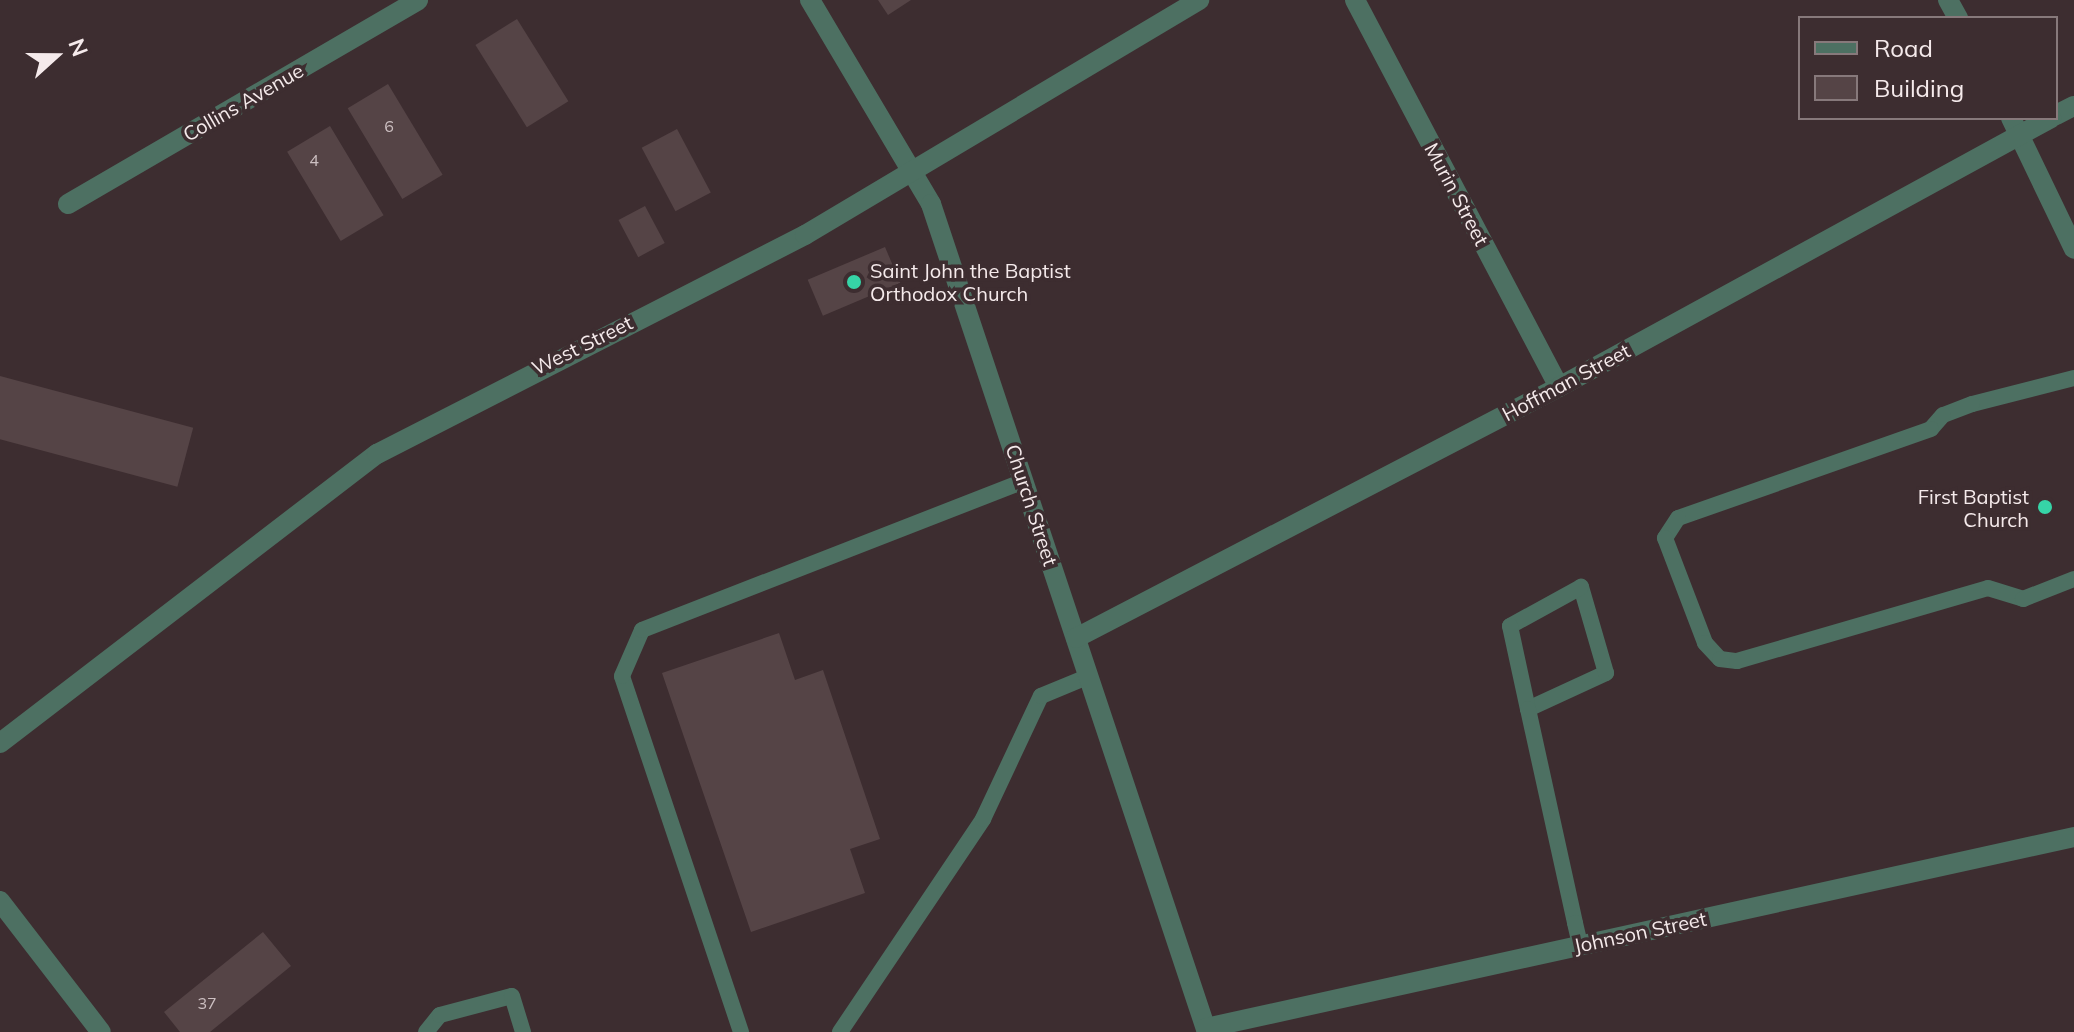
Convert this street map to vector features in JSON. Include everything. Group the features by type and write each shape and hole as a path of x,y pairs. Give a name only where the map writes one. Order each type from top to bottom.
{"street":[{"name":"Collins Avenue","path":"68,204 418,0"},
{"name":"Church Street","path":"810,0 915,171 1024,481 1207,1030"},
{"name":"West Street","path":"0,743 377,454 915,171 1199,0"},
{"name":"Murin Street","path":"1355,0 1559,387"},
{"name":"Hoffman Street","path":"1076,638 1559,387 2016,126 2041,120"},
{"path":"2016,126 2074,249"},
{"name":"Johnson Street","path":"1207,1030 2074,837"},
{"path":"0,901 101,1032"}],"lane":[{"path":"2074,378 1972,404 1931,429 1678,518 1665,538 1705,643 1720,659 1737,661 1988,588 2023,599 2074,579"},
{"path":"741,1032 622,676 642,630 1024,481"},
{"path":"1528,709 1606,673 1581,587 1510,626 1528,709 1580,945"},
{"path":"840,1032 983,819 1041,696 1089,676"},
{"path":"426,1032 440,1015 512,996 523,1032"}],"building":[{"path":"878,0 911,0 888,15"},
{"path":"517,19 568,101 527,127 475,45"},
{"path":"388,84 443,175 402,199 348,108"},
{"path":"330,126 384,215 341,241 287,152"},
{"path":"677,129 711,193 675,211 642,148"},
{"path":"645,206 665,243 638,257 619,220"},
{"name":"Saint John the Baptist Orthodox Church","path":"885,247 900,283 823,316 808,280"},
{"path":"0,376 193,428 177,487 0,439"},
{"path":"779,633 795,680 823,670 880,839 850,849 865,893 751,932 662,673"},
{"path":"263,932 291,966 210,1032 180,1032 164,1012"}],"place":[{"name":"Saint John the Baptist Orthodox Church","path":"854,282"},
{"name":"First Baptist Church","path":"2045,507"}]}
